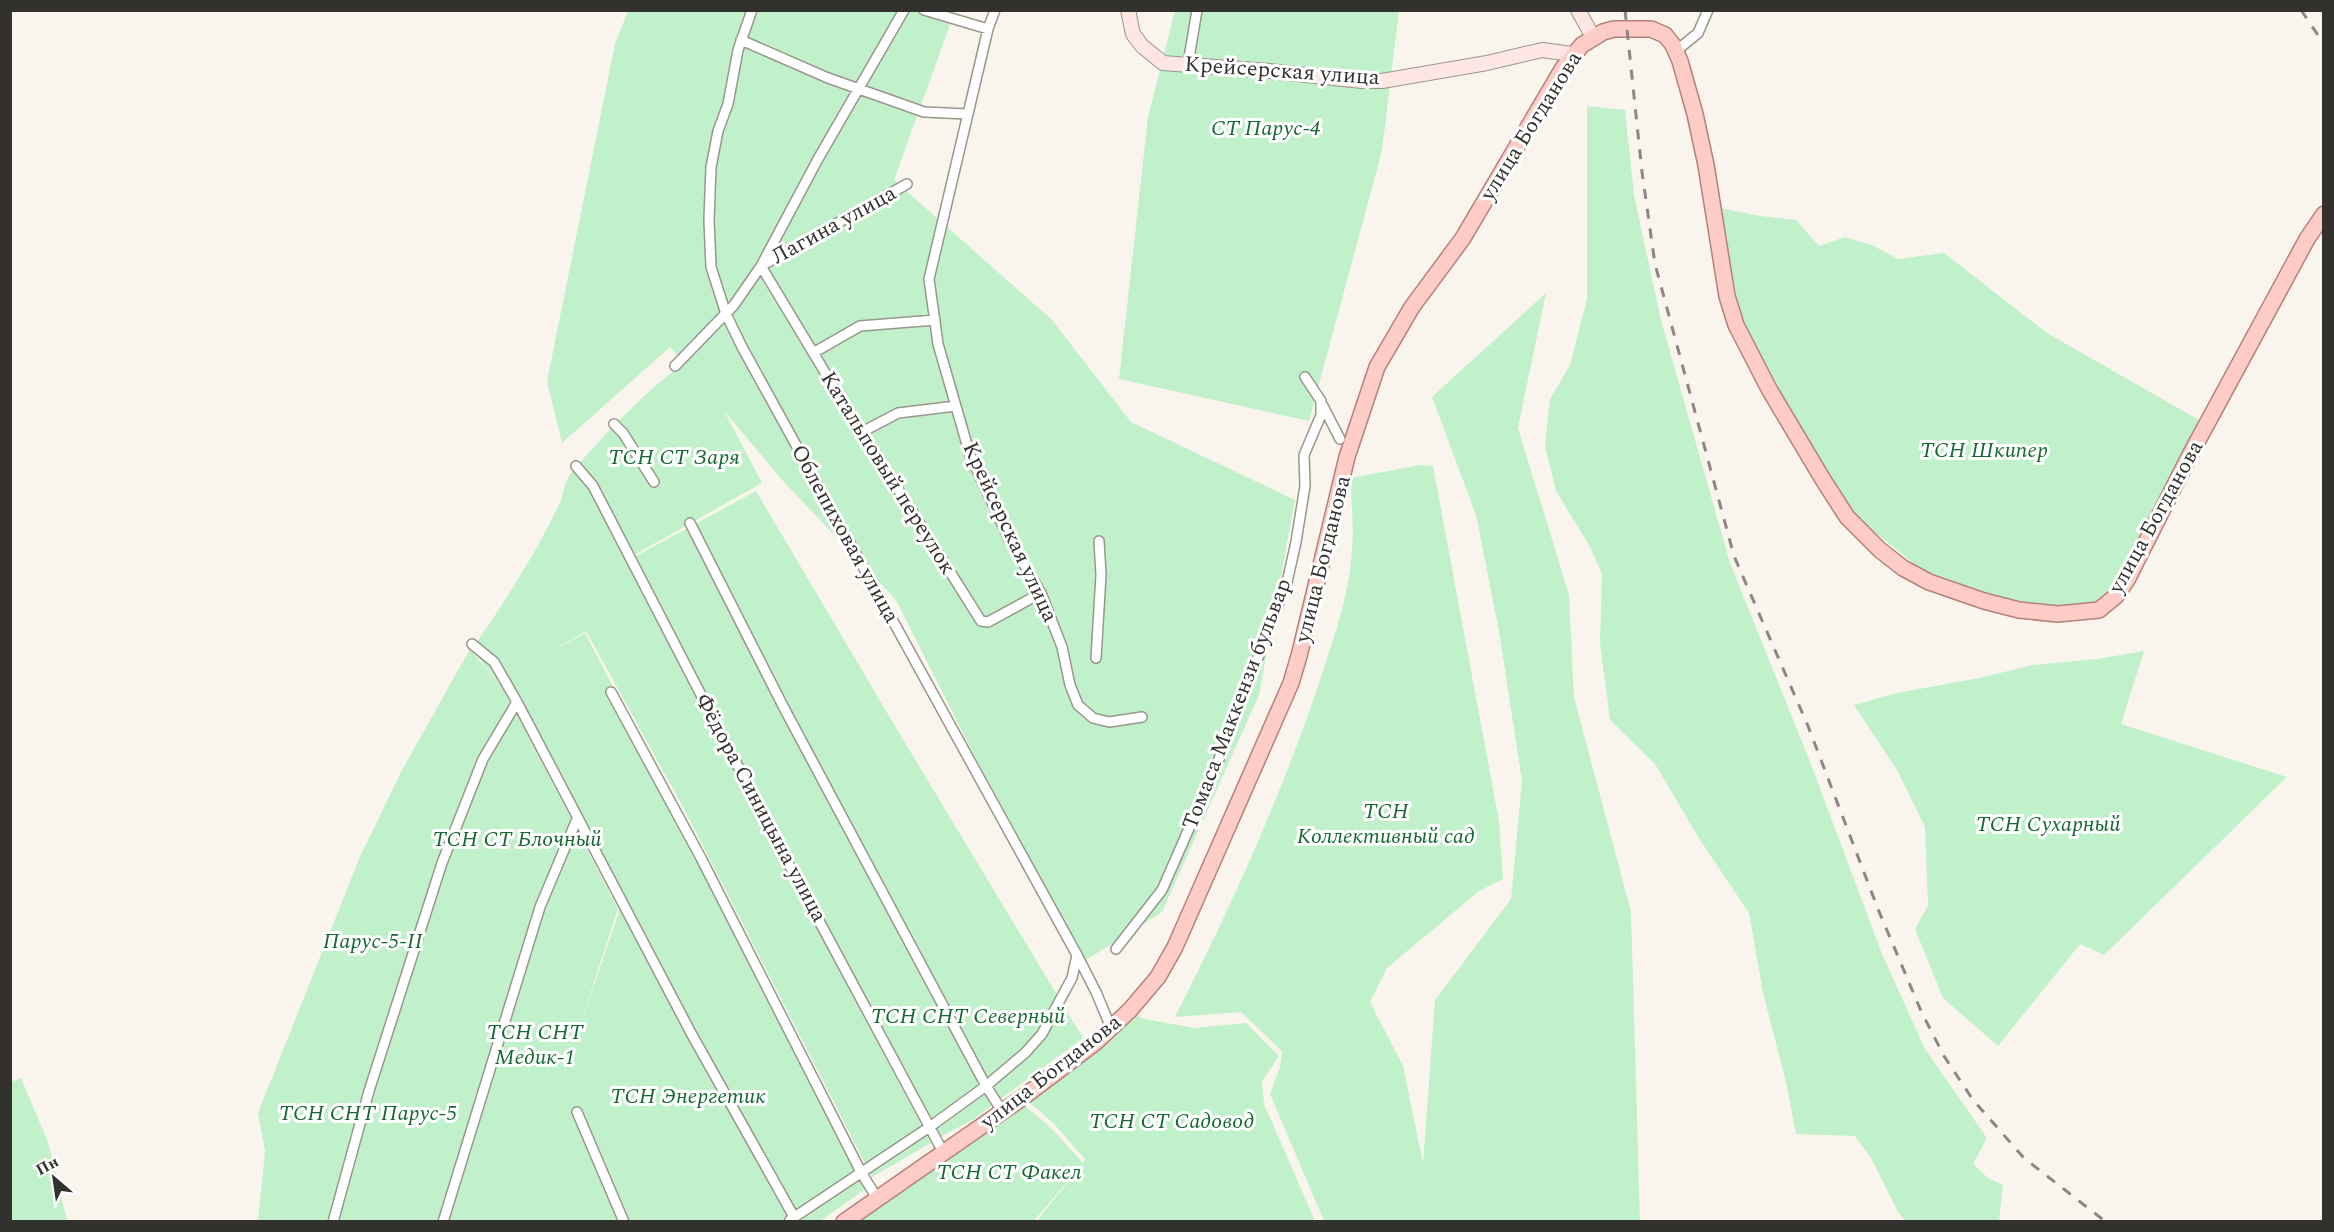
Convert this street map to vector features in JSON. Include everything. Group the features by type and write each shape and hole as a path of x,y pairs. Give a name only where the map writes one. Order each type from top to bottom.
{"main road":[{"name":"улица Богданова","path":"844,1221 1002,1111 1112,1028 1158,977 1175,947 1281,708 1299,656 1347,457 1377,367 1412,307 1462,238 1572,54 1593,37 1614,29 1651,29 1665,35 1676,51 1697,126 1727,296 1736,325 1768,389 1847,517 1902,568 1929,582 1984,602 2019,610 2058,614 2099,610 2115,596 2127,580 2190,455 2307,239 2324,214"}],"street":[{"name":"Облепиховая улица","path":"752,10 741,40 711,167 709,220 711,267 726,314 761,383 1077,955 1112,1028"},
{"path":"675,366 726,314 761,266 818,159 904,10"},
{"path":"924,10 988,29"},
{"name":"Крейсерская улица","path":"995,10 988,29 967,114 929,279 938,344 970,455 1009,539 1041,593 1062,647 1070,685 1078,705 1093,718 1109,722 1142,717"},
{"name":"Крейсерская улица","path":"1128,10 1133,34 1142,46 1163,63 1382,81 1487,63 1542,50 1572,54"},
{"path":"1188,64 1197,10"},
{"path":"1578,10 1593,37"},
{"path":"1676,51 1698,33 1708,10"},
{"path":"741,40 858,89 924,112 967,114"},
{"name":"Лагина улица","path":"761,266 907,184"},
{"name":"Катальповый переулок","path":"761,266 981,621 988,622 1041,593"},
{"path":"813,353 860,326 935,320"},
{"path":"1305,377 1322,400 1324,411 1340,439"},
{"name":"Томаса Маккензи бульвар","path":"1116,950 1162,890 1252,679 1287,582 1305,486 1304,454 1321,415 1322,400"},
{"path":"862,432 898,413 956,406"},
{"path":"614,424 623,433 654,482"},
{"name":"Фёдора Синицына улица","path":"576,466 593,486 788,863 943,1152"},
{"path":"690,523 784,708 1002,1111"},
{"path":"1095,658 1101,575 1099,541"},
{"path":"472,644 494,662 517,702 791,1220 931,1126 987,1086 1025,1053 1042,1034 1072,978 1077,955"},
{"path":"611,692 706,868 862,1174 877,1198"},
{"path":"333,1221 369,1091 442,863 483,759 517,702"},
{"path":"443,1221 540,907 577,819"},
{"path":"578,1112 624,1221"}],"green space":[{"path":"628,11 955,11 894,180 1052,320 1131,422 1295,500 1259,695 1162,912 1086,960 976,759 896,600 783,481 724,411 762,483 627,559 784,867 931,1143 872,1177 683,807 586,631 548,654 585,633 873,1184 820,1221 258,1221 265,1151 258,1113 359,859 401,772 470,649 501,687 472,649 530,560 560,501 568,478 605,435 643,397 661,381 685,365 670,347 562,443 547,381 615,44","holes":["515,707 620,909 575,1041 618,909"]},
{"name":"СТ Парус-4","path":"1175,11 1399,11 1382,151 1309,421 1119,379 1148,117"},
{"path":"1587,106 1625,110 1634,195 1661,320 1730,563 1809,759 1882,954 1925,1049 1987,1138 1973,1164 1988,1178 2003,1185 1999,1221 1905,1221 1898,1212 1871,1158 1855,1136 1796,1134 1786,1082 1763,993 1749,913 1700,840 1655,764 1610,720 1600,643 1602,574 1589,545 1556,491 1545,446 1550,399 1570,365 1587,299"},
{"name":"ТСН Шкипер","path":"1719,208 1796,220 1819,246 1845,237 1874,246 1898,259 1944,253 2047,333 2199,420 2119,582 2092,604 2060,608 1999,597 1922,570 1852,514 1772,384 1732,298"},
{"name":"ТСН Коллективный сад","path":"1546,293 1518,428 1569,595 1574,697 1631,912 1640,1221 1324,1221 1270,1094 1280,1067 1282,1051 1241,1012 1175,1017 1215,936 1271,811 1330,651 1344,602 1350,568 1353,533 1351,478 1420,465 1433,466 1499,821 1503,879 1479,891 1387,968 1370,1002 1403,1066 1423,1163 1435,1000 1511,899 1522,781 1499,631 1476,515 1432,397"},
{"name":"ТСН СНТ Северный","path":"756,491 1083,1038 971,1121 934,1140 634,557"},
{"name":"ТСН Сухарный","path":"2144,651 2121,724 2287,777 2104,955 2080,944 1998,1046 1943,998 1915,929 1928,906 1925,827 1897,770 1854,705 1897,693 1979,678 2033,665 2097,659"},
{"name":"ТСН СТ Садовод","path":"1131,1014 1145,1019 1194,1028 1246,1023 1279,1056 1262,1081 1264,1104 1315,1221 1037,1221 1077,1170 1034,1221 851,1222 1022,1103 1052,1129 1083,1163 1085,1159 1055,1125 1026,1099"},
{"path":"21,1078 48,1142 67,1221 11,1221 11,1082"}],"railway":[{"path":"1625,10 1642,172 1655,264 1734,556 1808,726 1878,909 1921,1011 1944,1056 1973,1100 2024,1158 2106,1222"},
{"path":"2301,10 2324,44"}],"park label":[{"name":"ТСН СТ Заря","path":"674,457"},
{"name":"ТСН СТ Блочный","path":"517,839"},
{"name":"Парус-5-II","path":"373,941"},
{"name":"ТСН СНТ Медик-1","path":"535,1044"},
{"name":"ТСН Энергетик","path":"688,1096"},
{"name":"ТСН СНТ Парус-5","path":"368,1113"},
{"name":"ТСН СТ Факел","path":"1009,1172"}]}
